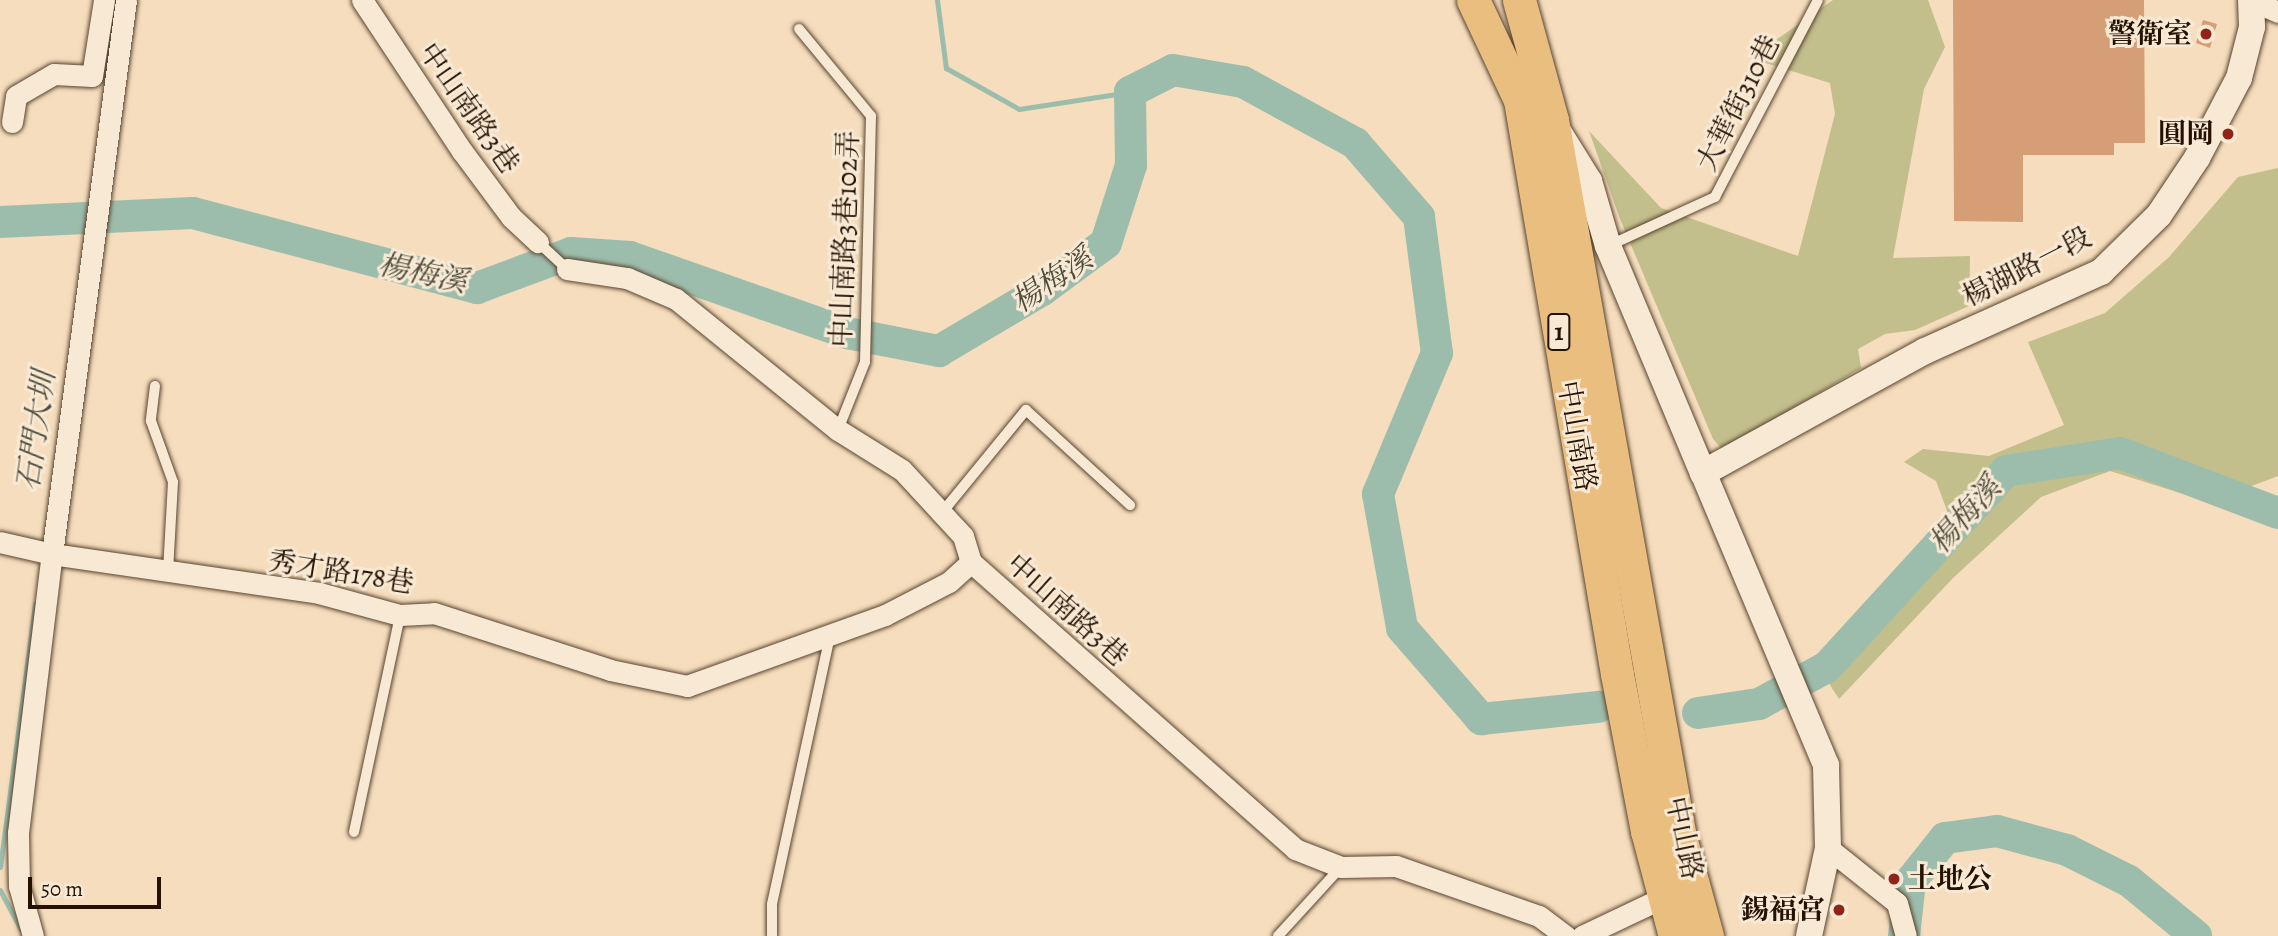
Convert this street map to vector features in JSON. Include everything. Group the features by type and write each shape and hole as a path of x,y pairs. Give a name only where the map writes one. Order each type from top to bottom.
{"main road":[{"name":"中山南路","path":"1473,0 1520,100 1617,674 1634,753"},
{"name":"中山南路","path":"1519,0 1552,120 1665,739"},
{"name":"中山路","path":"1665,739 1681,837 1707,936"},
{"name":"中山路","path":"1634,753 1664,897 1675,936"}],"street":[{"path":"12,122 16,96 54,74 92,76 104,0"},
{"path":"33,936 19,886 18,833 49,553 126,0"},
{"name":"中山南路3巷","path":"362,0 462,151 511,217 538,242"},
{"path":"2251,0 2278,12"},
{"name":"楊湖路一段","path":"1703,473 1925,351 2101,272 2159,215 2197,158 2239,78 2252,27 2251,0"},
{"path":"1520,100 1552,120 1589,181 1608,246 1766,625 1814,728 1831,804 1828,848 1809,936"},
{"name":"中山南路3巷","path":"567,268 627,278 676,299 838,430 902,470 940,515 963,536 971,562 1295,849 1341,867 1396,866 1539,916 1566,936"},
{"name":"秀才路178巷","path":"0,542 22,549 167,575 319,593 400,615 434,613 610,670 687,686 895,610 949,582 971,562"},
{"path":"1828,848 1897,903 1906,936"},
{"path":"1582,936 1664,897"}],"lane":[{"name":"大華街310巷","path":"1608,246 1715,197 1818,0"},
{"name":"中山南路3巷102弄","path":"799,29 871,116 865,362 838,430"},
{"path":"538,242 567,268"},
{"path":"155,386 151,421 173,482 167,575"},
{"path":"940,515 1026,410 1130,505"},
{"path":"354,832 400,615"},
{"path":"772,936 772,904 831,633"},
{"path":"1278,936 1341,867"}],"shaded area":[{"path":"1833,0 1928,0 1945,47 1924,89 1893,258 1970,256 1969,306 1915,330 1885,334 1858,349 1861,368 1723,450 1713,439 1620,219 1589,131 1661,208 1798,256 1835,114 1830,83 1750,58"},
{"path":"2278,168 2278,476 2209,502 2110,471 2041,497 1953,578 1839,699 1828,682 1958,540 1936,481 1904,462 1923,449 1989,456 2064,425 2028,342 2105,313 2169,257 2238,177"},
{"path":"2274,495 2278,528 2236,497"}],"building":[{"path":"1953,0 2144,0 2145,143 2114,143 2114,155 2023,155 2023,222 1954,221"},
{"name":"警衛室","path":"2203,20 2217,24 2210,48 2196,43"}],"waterway":[{"path":"937,0 946,68 1019,109 1130,92"},
{"name":"楊梅溪","path":"0,222 193,213 477,288 571,253 630,257 847,333 939,351 1042,290 1106,243 1131,165 1130,92 1173,70 1243,82 1355,143 1419,217 1437,353 1378,494 1402,628 1481,719 1598,707"},
{"name":"楊梅溪","path":"1698,713 1759,704 1827,667 2006,471 2120,453 2278,513"},
{"name":"石門大圳","path":"0,867 35,603"},
{"path":"1904,936 1910,882 1945,838 1997,831 2067,850 2129,881 2196,936"},
{"name":"石門大圳","path":"0,890 21,930"}],"place":[{"name":"警衛室","path":"2206,34"},
{"name":"圓岡","path":"2228,134"},
{"name":"土地公","path":"1894,879"},
{"name":"錫褔宮","path":"1839,910"}]}
